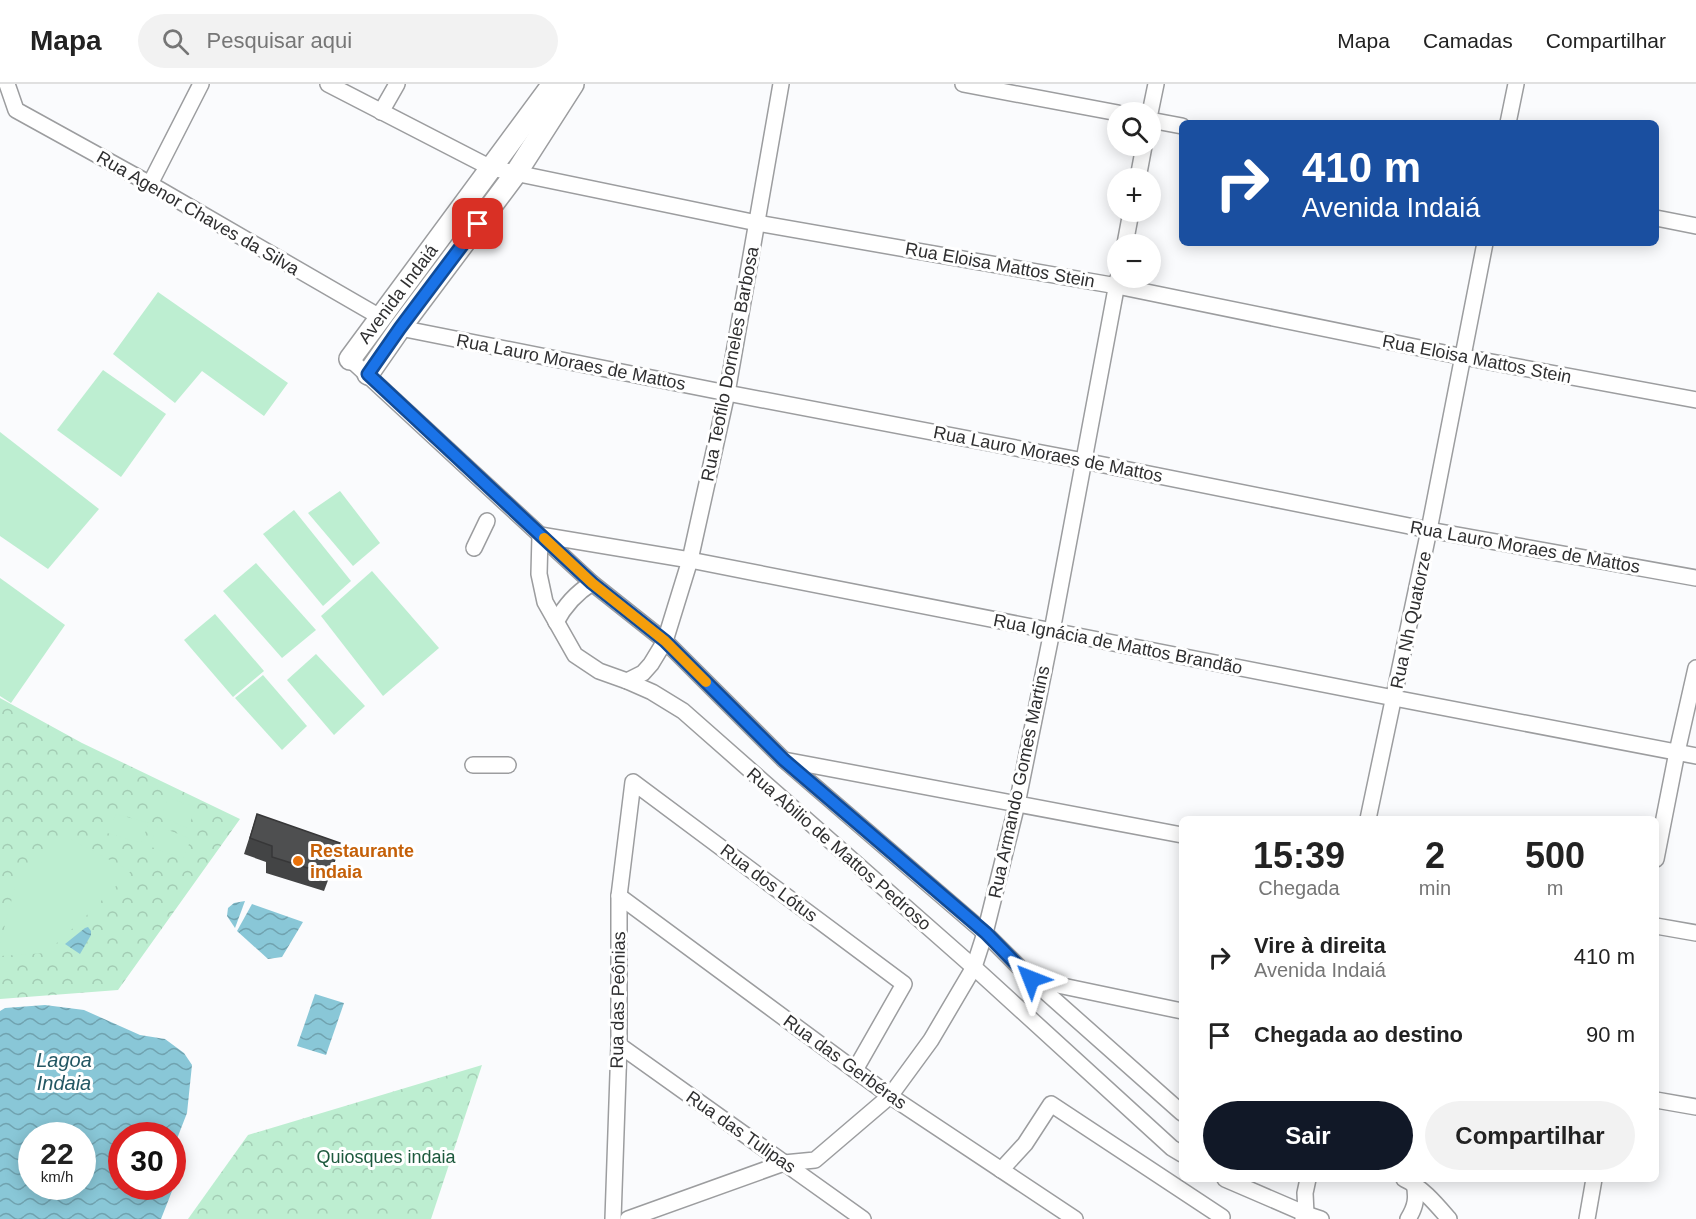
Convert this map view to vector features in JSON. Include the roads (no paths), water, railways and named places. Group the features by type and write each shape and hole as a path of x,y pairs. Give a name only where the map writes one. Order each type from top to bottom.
{"street":[{"name":"Rua Agenor Chaves da Silva","path":"7,84 16,110 150,184 380,317"},
{"path":"150,184 201,84"},
{"name":"Rua Eloisa Mattos Stein","path":"328,84 491,168 757,224 1107,279"},
{"path":"381,112 397,84"},
{"name":"Avenida Indaiá","path":"350,359 553,84"},
{"name":"Avenida Indaiá","path":"368,374 516,173 573,84"},
{"name":"Rua Teofilo Dorneles Barbosa","path":"627,681 643,673 665,641 690,560 728,393 781,84"},
{"path":"963,84 1107,111"},
{"path":"1152,102 1156,84"},
{"path":"1509,120 1516,84"},
{"path":"1161,122 1179,125"},
{"path":"1659,219 1696,226"},
{"name":"Rua Nh Quatorze","path":"1369,816 1429,530 1484,246"},
{"name":"Rua Armando Gomes Martins","path":"628,1219 784,1163 814,1160 893,1098 976,969 1017,804 1117,288"},
{"name":"Rua Eloisa Mattos Stein","path":"1150,288 1464,357 1696,400"},
{"name":"Rua Lauro Moraes de Mattos","path":"400,328 1084,460 1429,530 1696,578"},
{"name":"Rua Abilio de Mattos Pedroso","path":"350,359 592,583 665,641 784,760 986,933 1031,979 1179,1110"},
{"path":"474,548 487,521"},
{"name":"Rua Abilio de Mattos Pedroso","path":"540,535 539,574 545,602 575,655 599,671 652,692 683,711 976,969 1179,1152"},
{"name":"Rua Ignácia de Mattos Brandão","path":"540,535 690,560 1696,756"},
{"path":"556,622 563,609 579,591 592,583"},
{"path":"1659,845 1696,668"},
{"path":"784,760 1179,834"},
{"path":"473,765 508,765"},
{"name":"Rua das Peônias","path":"613,1219 619,896 633,782"},
{"name":"Rua dos Lótus","path":"633,782 904,984 855,1070"},
{"name":"Rua das Gerbéras","path":"619,896 893,1098 1076,1219"},
{"path":"1659,927 1696,933"},
{"path":"1031,979 1179,1010"},
{"name":"Rua das Tulipas","path":"618,1045 863,1219"},
{"path":"1659,1101 1696,1107"},
{"path":"1001,1170 1025,1144 1051,1104 1221,1218"},
{"path":"1231,1182 1304,1217 1321,1219"},
{"path":"1304,1217 1307,1182"},
{"path":"1408,1219 1414,1209 1417,1196 1410,1182"},
{"path":"1410,1182 1449,1219"},
{"path":"1587,1219 1593,1182"}],"water":[{"path":"245,901 235,928 227,916 228,908 234,903"},
{"path":"252,904 303,922 282,957 268,959 237,931"},
{"path":"88,927 91,935 80,954 65,944 85,928"},
{"path":"315,994 344,1003 326,1055 297,1046"},
{"name":"Lagoa Indaia","path":"45,1005 84,1010 140,1035 165,1039 184,1053 192,1065 187,1113 184,1122 108,1122 108,1200 168,1200 161,1219 0,1219 0,1011 5,1008"}],"place":[{"name":"Restaurante indaia","path":"298,861"}],"park label":[{"name":"Quiosques indaia","path":"386,1157"}]}
